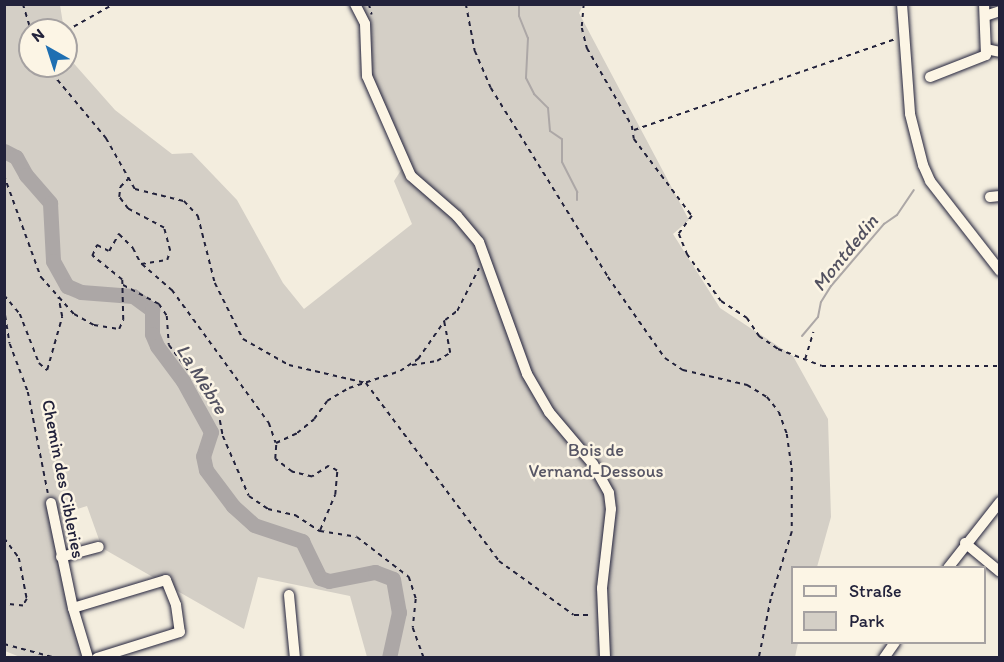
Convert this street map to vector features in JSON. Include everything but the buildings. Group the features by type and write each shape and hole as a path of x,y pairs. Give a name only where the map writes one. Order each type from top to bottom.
{"street":[{"path":"355,4 365,24 367,76 411,176 457,216 487,258 527,374 549,412 593,464 609,493 611,509 602,616 605,657"},
{"path":"902,4 910,114 923,165 930,182 999,271"},
{"path":"930,76 981,58 986,49 985,10 999,11"},
{"path":"986,49 999,52"},
{"path":"949,566 999,502"},
{"name":"Chemin des Cibleries","path":"51,503 73,608 88,657"},
{"path":"965,543 999,572"},
{"path":"61,557 99,547"},
{"path":"73,608 166,580 177,605 180,632 98,657"},
{"path":"289,595 295,657"},
{"path":"884,657 894,644"}],"path":[{"path":"78,25 114,4"},
{"path":"466,4 476,51 491,88 608,277 665,358 683,370 747,385 767,397 779,412 788,434 792,468 792,532 759,657"},
{"path":"584,4 582,28 587,48 633,130 634,138 692,216 679,234 687,254 715,293 747,318 759,336 804,360 822,366 864,369 999,366"},
{"path":"633,130 904,36"},
{"path":"56,78 106,138 135,189 184,201 198,216 215,283 243,339 268,355 305,370 347,376 366,383 499,561 574,615 602,616"},
{"path":"4,175 29,252 41,278 74,314 94,325 119,329 123,320 123,285 120,278 92,256 97,245 110,251 119,234 133,248 141,264 172,290 269,423 276,443 275,459 292,472 312,477 329,466 337,471 333,503 320,531"},
{"path":"129,178 120,187 119,197 128,209 164,228 170,250 167,260 141,264"},
{"path":"276,443 297,433 314,419 327,401 366,383 376,382 418,359 444,321 457,311 463,294 487,258"},
{"path":"123,285 159,304 167,316 169,345 194,378 215,394 223,436 249,496 268,509 295,515 320,531 357,537 409,577 416,599 413,628 424,657"},
{"path":"4,294 20,314 39,363 47,370 62,317 58,296"},
{"name":"Chemin des Cibleries","path":"4,307 10,342 28,392 51,503"},
{"path":"408,366 437,361 450,353 444,321"},
{"path":"804,360 813,332"},
{"path":"4,342 10,342"},
{"path":"4,538 19,558 27,599 22,606 4,604"},
{"path":"4,644 56,657"}],"green space":[{"name":"Bois de Vernand-Dessous","path":"5,5 60,5 62,18 18,18 18,78 78,78 78,68 115,110 172,154 192,153 237,200 283,283 304,309 412,224 394,181 407,161 370,75 368,24 360,5 583,5 579,13 689,220 673,234 720,308 793,356 828,419 831,517 817,566 791,566 791,644 798,644 795,657 367,657 350,596 258,577 244,629 102,548 87,506 55,516 83,657 20,657 5,651"}],"waterway":[{"path":"519,4 519,16 528,38 526,78 534,94 548,108 550,131 562,139 562,162 577,192 577,200"},
{"name":"La Mèbre","path":"4,151 16,157 26,175 50,203 53,261 67,286 81,292 133,296 152,310 152,334 157,346 183,381 211,432 203,456 206,470 233,506 254,525 302,541 320,578 329,581 375,572 393,579 399,612 389,658"},
{"name":"Montdedin","path":"802,336 818,317 821,302 831,286 884,224 897,215 914,190"}]}
